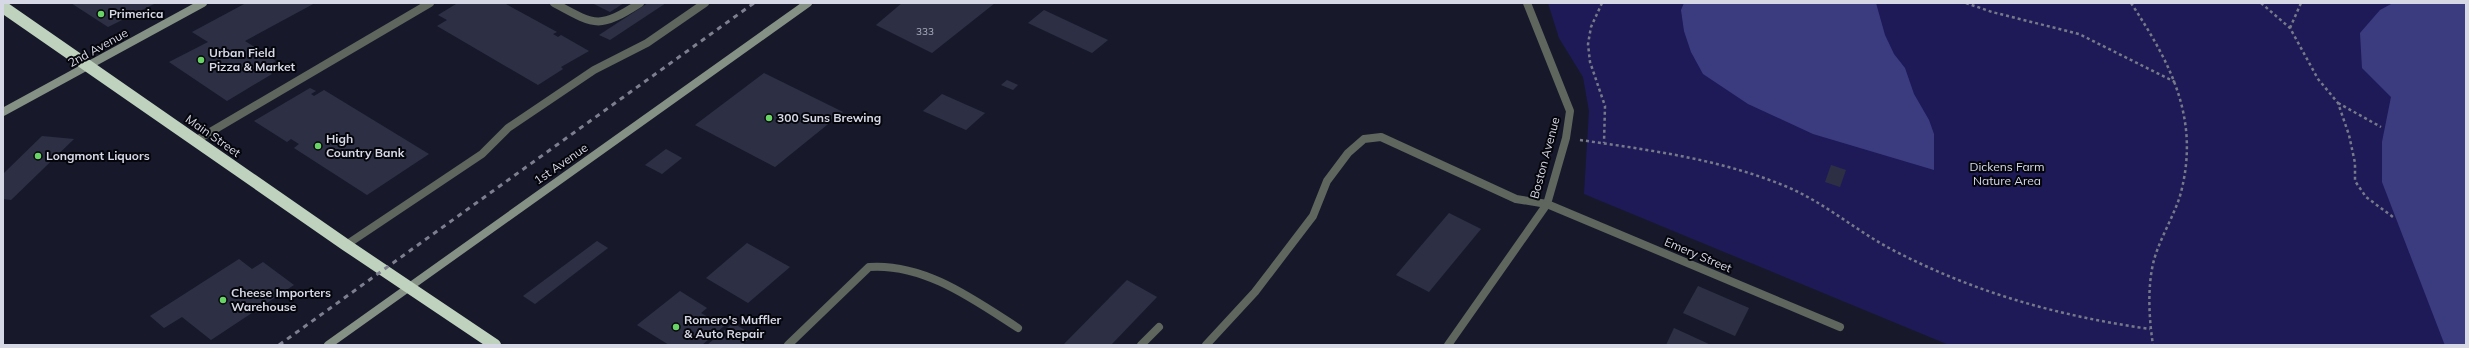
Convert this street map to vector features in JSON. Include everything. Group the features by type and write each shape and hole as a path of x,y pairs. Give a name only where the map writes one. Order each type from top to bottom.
{"highway":[{"name":"Main Street","path":"3,7 88,68 495,345"}],"street":[{"name":"2nd Avenue","path":"3,112 88,68 203,3"},
{"path":"195,141 430,3"},
{"path":"554,3 591,22 602,24 640,3"},
{"path":"346,245 482,154 508,128 594,70 647,43 705,3"},
{"name":"1st Avenue","path":"328,345 808,3"},
{"name":"Boston Avenue","path":"1448,345 1547,204 1566,138 1570,111 1527,3"},
{"name":"Emery Street","path":"1206,345 1254,292 1313,216 1327,181 1348,153 1364,139 1381,137 1516,199 1547,204 1840,327"},
{"path":"788,345 869,267 881,264 948,284 1018,328"},
{"path":"1141,345 1159,327"}],"path":[{"path":"1602,3 1593,18 1586,43 1592,70 1602,94 1605,121 1604,143"},
{"path":"1966,3 1992,12 2079,34 2176,83"},
{"path":"2131,3 2168,63 2186,112 2188,156 2180,196 2153,262 2150,330 2153,345"},
{"path":"2261,3 2290,28 2318,80 2338,103 2381,127"},
{"path":"2290,28 2301,3"},
{"path":"2338,103 2350,135 2355,163 2355,181 2366,197 2393,216"},
{"path":"1566,138 1604,143 1728,165 1805,196 1888,247 1952,279 2030,306 2095,322 2150,330"}],"green space":[{"name":"Dickens Farm Nature Area","path":"1548,3 2466,3 2466,345 1949,345 1584,194 1589,111 1583,77 1559,38"}],"shaded area":[{"path":"1684,3 1876,3 1885,35 1894,54 1905,68 1914,94 1929,120 1934,134 1934,170 1813,134 1748,104 1703,74 1691,52 1684,31 1681,10"},
{"path":"2393,3 2466,3 2466,345 2445,345 2382,182 2382,142 2391,97 2362,68 2360,33 2380,10"}],"building":[{"path":"71,3 156,3 108,27"},
{"path":"246,3 315,3 245,41 276,61 264,68 272,74 227,101 169,62 208,42 192,32"},
{"path":"454,3 504,3 557,32 553,34 558,37 561,35 589,51 561,67 563,69 538,85 437,26 447,20 438,15 456,4"},
{"path":"592,3 624,3 610,12"},
{"path":"648,3 666,3 610,40 599,35"},
{"path":"902,3 995,3 932,53 876,25"},
{"path":"1044,10 1108,40 1092,53 1028,23"},
{"name":"300 Suns Brewing","path":"764,73 843,112 775,167 695,125"},
{"path":"1007,80 1018,85 1013,90 1001,85"},
{"path":"310,88 316,91 311,94 314,96 324,90 429,154 367,195 294,148 299,144 291,139 287,142 254,121"},
{"path":"942,94 985,113 966,130 923,111"},
{"name":"Longmont Liquors","path":"42,136 74,139 11,200 3,199 3,174"},
{"path":"666,149 682,158 662,174 645,165"},
{"path":"1831,165 1846,170 1840,187 1825,182"},
{"path":"1449,213 1481,229 1429,292 1396,275"},
{"path":"597,241 608,248 535,304 523,296"},
{"path":"747,243 790,267 748,303 706,278"},
{"name":"Cheese Importers Warehouse","path":"239,259 252,269 263,262 294,285 211,340 182,317 164,328 150,316"},
{"path":"1127,280 1157,297 1111,345 1063,345"},
{"path":"1698,286 1749,308 1735,336 1683,313"},
{"path":"680,291 707,308 701,313 724,326 702,345 669,345 637,325"},
{"path":"733,323 753,335 742,345 707,345"},
{"path":"1674,328 1711,345 1666,345"}],"railway":[{"path":"279,345 754,3"}],"place":[{"name":"Primerica","path":"101,14"},
{"name":"Urban Field Pizza & Market","path":"201,60"},
{"name":"300 Suns Brewing","path":"769,118"},
{"name":"High Country Bank","path":"318,146"},
{"name":"Longmont Liquors","path":"38,156"},
{"name":"Cheese Importers Warehouse","path":"223,300"},
{"name":"Romero's Muffler & Auto Repair","path":"676,327"}]}
